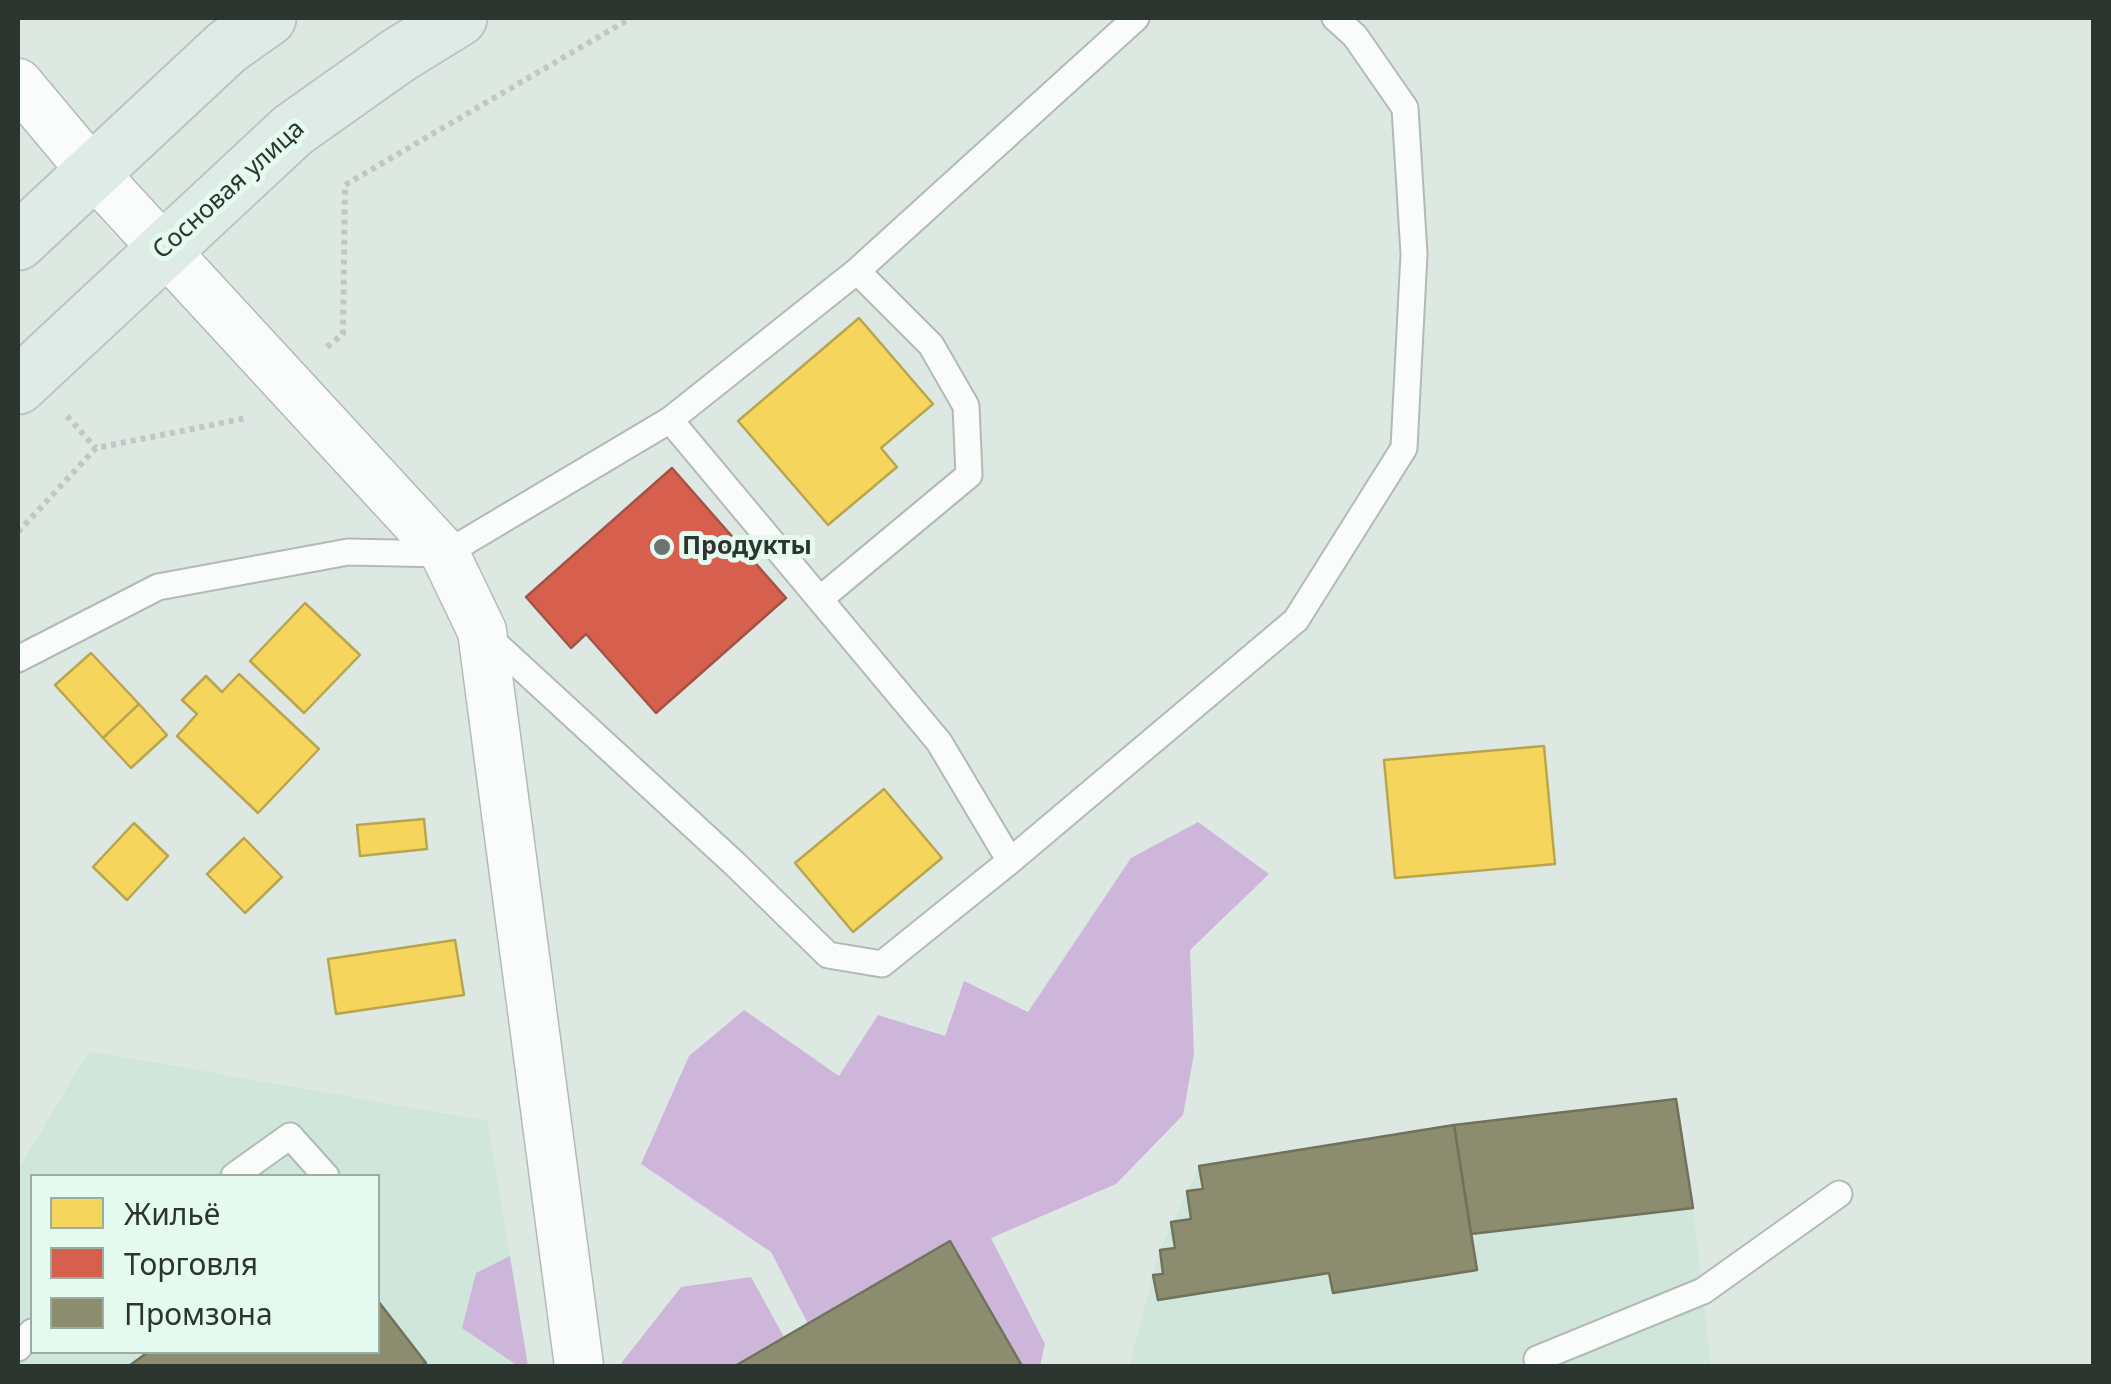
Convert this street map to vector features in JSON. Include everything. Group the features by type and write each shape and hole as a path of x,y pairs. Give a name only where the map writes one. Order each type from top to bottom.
{"main road":[{"path":"18,242 227,46 268,18"},
{"name":"Сосновая улица","path":"18,386 292,130 459,18"}],"street":[{"path":"18,83 91,170 445,554 482,631 579,1366"}],"lane":[{"path":"18,659 158,586 348,552 445,554 670,420 857,271 1136,18"},
{"path":"482,631 735,864 828,956 882,964 1296,620 1404,448 1414,254 1405,108 1355,36 1335,18"},
{"path":"820,599 970,475 966,406 931,346 857,271"},
{"path":"670,420 938,742 1010,861"},
{"path":"237,1174 290,1136 324,1174"},
{"path":"1529,1364 1703,1292 1839,1194"}],"path":[{"path":"18,532 96,448 249,418 285,380 343,334 346,185 630,18"}],"shaded area":[{"path":"1198,822 1269,874 1190,950 1194,1054 1183,1115 1116,1184 991,1238 1045,1344 1040,1366 1016,1366 1021,1363 950,1241 808,1324 771,1252 641,1164 689,1056 744,1010 839,1076 878,1015 945,1036 964,981 1028,1012 1131,858"},
{"path":"89,1051 487,1121 528,1366 18,1366 18,1170"},
{"path":"1676,1099 1711,1366 1129,1366 1160,1250 1199,1166 1465,1123"},
{"path":"510,1256 528,1366 518,1366 462,1328 476,1273"},
{"path":"751,1277 784,1337 735,1366 619,1366 681,1287"}],"building: Жильё":[{"path":"859,318 933,404 881,448 897,467 828,525 738,421"},
{"path":"305,603 360,655 304,713 250,661"},
{"path":"91,653 139,704 103,738 55,685"},
{"path":"239,674 319,749 258,813 177,736 197,714 182,700 206,676 222,692"},
{"path":"139,704 167,735 131,768 103,738"},
{"path":"1544,746 1555,864 1395,878 1384,760"},
{"path":"884,789 942,858 853,932 795,863"},
{"path":"424,819 427,849 360,856 357,825"},
{"path":"134,823 168,856 127,900 93,867"},
{"path":"244,838 282,877 245,913 207,874"},
{"path":"455,940 464,995 336,1014 328,959"}],"building: Торговля":[{"name":"Продукты","path":"672,468 786,598 656,713 586,634 571,648 526,597"}],"building: Промзона":[{"path":"1676,1099 1693,1208 1471,1234 1454,1125"},
{"path":"1454,1125 1477,1270 1333,1293 1329,1273 1158,1300 1153,1275 1163,1274 1160,1250 1175,1248 1171,1222 1191,1219 1187,1191 1203,1189 1199,1166"},
{"path":"950,1241 1021,1364 735,1366"},
{"path":"380,1304 426,1363 421,1366 129,1366 145,1354 380,1354"}],"place":[{"name":"Продукты","path":"662,547"}]}
